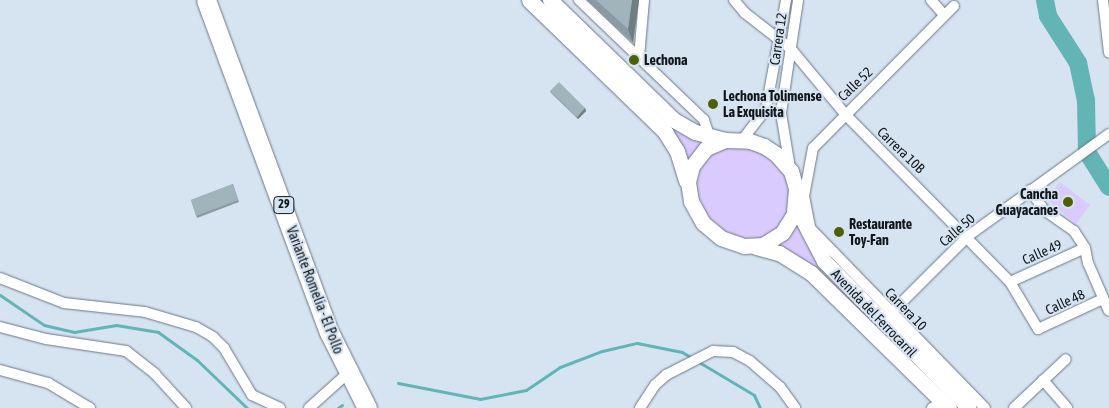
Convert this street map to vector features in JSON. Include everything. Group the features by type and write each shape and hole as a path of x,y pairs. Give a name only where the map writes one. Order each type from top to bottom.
{"highway":[{"name":"Variante Romelia - El Pollo","path":"206,0 266,155 310,282 348,373 367,408"}],"main road":[{"path":"529,0 665,132 683,164 688,190 696,212 712,231 732,243 756,247 782,233 796,207 796,189 791,171 770,150 742,140 717,139 674,120 550,0"},
{"path":"688,190 689,173 696,159 717,139"},
{"name":"Avenida del Ferrocarril","path":"796,207 824,261 886,318 969,408"},
{"name":"Avenida del Ferrocarril","path":"756,247 779,254 812,273 941,406"}],"street":[{"path":"579,0 704,120 717,139"},
{"path":"639,57 644,0"},
{"name":"Carrera 10B","path":"734,0 744,13 791,49 845,114 968,236 1010,282 1038,329"},
{"name":"Carrera 12","path":"742,140 766,109 786,0"},
{"name":"Carrera 12","path":"791,171 781,113 798,0"},
{"path":"931,0 944,15"},
{"path":"1103,0 1109,53"},
{"name":"Calle 52","path":"810,228 804,196 808,164 813,148 954,6"},
{"name":"Calle 50","path":"886,318 968,236 1106,136"},
{"path":"1030,190 1044,210 1074,231 1085,248 1088,263 1109,311"},
{"name":"Carrera 10","path":"810,228 886,318 985,408"},
{"name":"Calle 49","path":"1010,282 1085,248"},
{"path":"0,278 64,303 145,312 196,327 224,348 252,395 280,408"},
{"name":"Calle 48","path":"1038,329 1103,299"},
{"path":"0,327 46,339 126,350 155,374 186,408"},
{"path":"640,408 655,385 683,366 713,351 732,352 750,361 780,387 796,408"},
{"path":"1014,408 1066,359"},
{"path":"0,370 48,383 90,408"},
{"path":"310,408 348,373"},
{"path":"1044,380 1067,408"}],"shaded area":[{"path":"658,115 782,159 798,216 882,323 873,335 812,273 712,231"},
{"name":"Cancha Guayacanes","path":"1060,182 1090,205 1076,224 1046,199"}],"building":[{"path":"596,0 632,0 628,29"},
{"path":"559,82 585,108 577,117 550,91"},
{"path":"233,184 238,200 196,216 191,200"}],"waterway":[{"path":"1045,0 1048,16 1078,63 1086,100 1087,152 1109,187"},
{"path":"0,295 44,325 74,332 116,325 158,332 197,360 247,408"},
{"path":"398,383 480,399 526,390 560,367 602,351 637,343 682,352 754,395 760,408"},
{"path":"338,408 342,405"}],"place":[{"name":"Lechona","path":"634,60"},
{"name":"Lechona Tolimense La Exquisita","path":"713,104"},
{"name":"Cancha Guayacanes","path":"1068,202"},
{"name":"Restaurante Toy-Fan","path":"839,232"}]}
